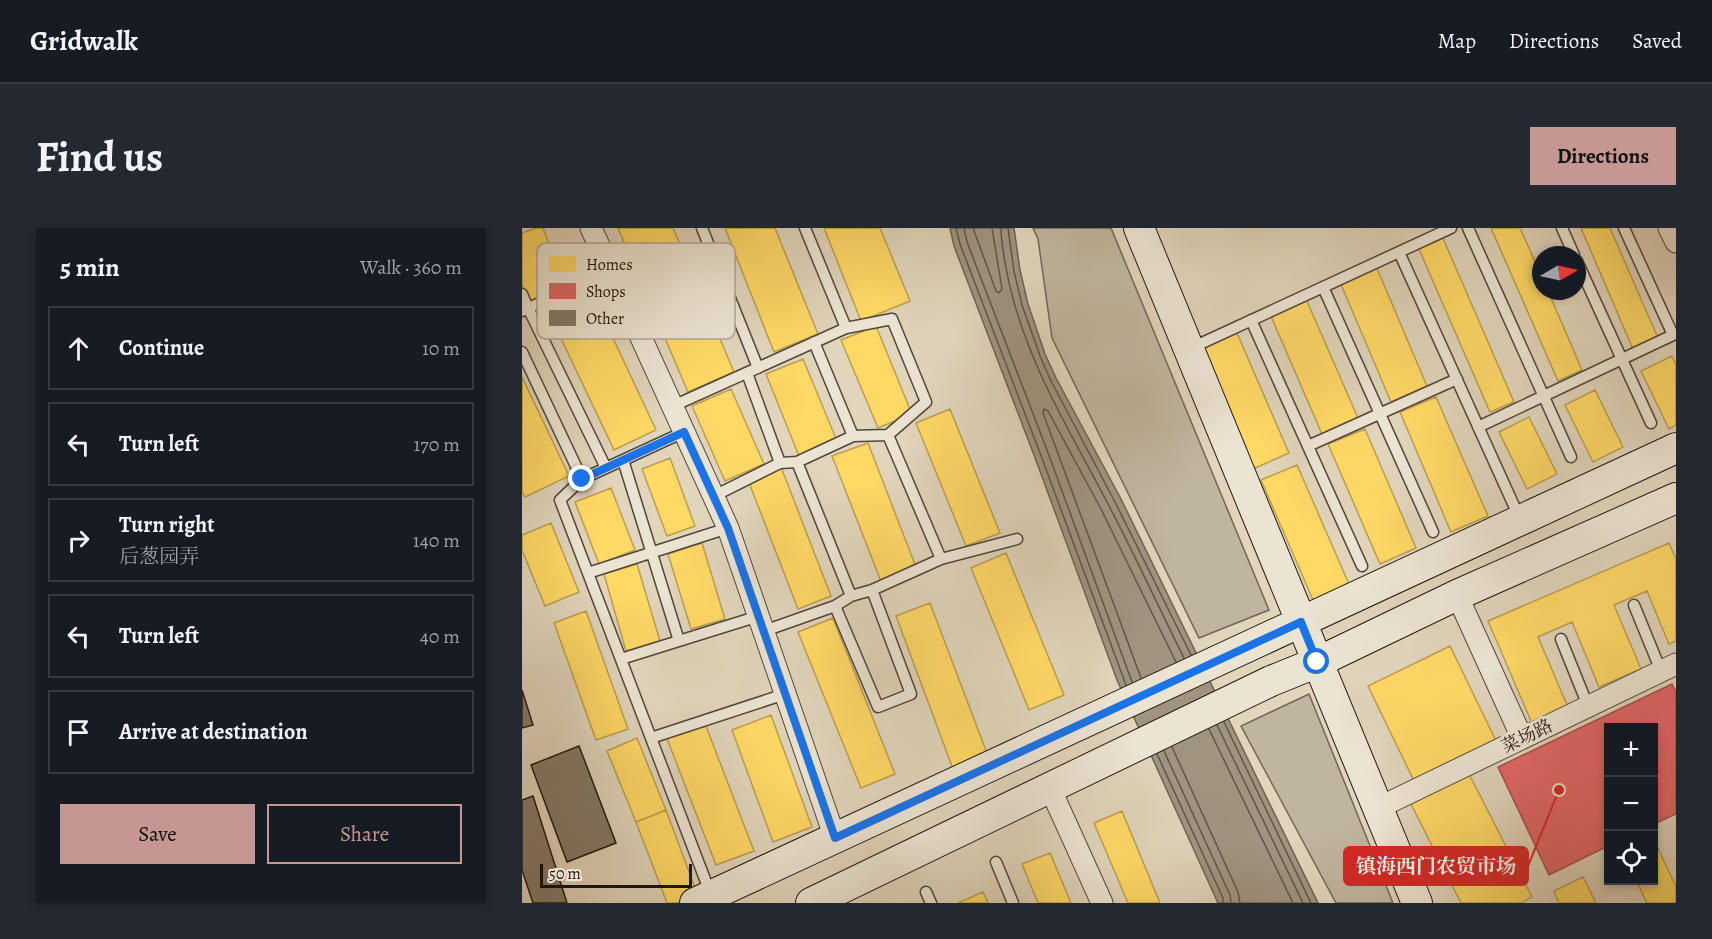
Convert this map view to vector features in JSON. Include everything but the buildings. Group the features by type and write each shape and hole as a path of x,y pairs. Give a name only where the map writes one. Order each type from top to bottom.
{"street":[{"path":"591,228 598,243"},
{"path":"1138,228 1417,903"},
{"path":"1669,228 1676,242"},
{"path":"642,339 728,528 835,838"},
{"path":"703,899 1676,448"},
{"path":"811,903 1271,681 1676,498"},
{"path":"1457,595 1522,738"},
{"name":"菜场路","path":"1378,808 1669,668"},
{"path":"1050,788 1102,903"}],"lane":[{"path":"702,228 708,243"},
{"path":"805,228 846,327"},
{"path":"1189,349 1450,228"},
{"path":"1468,228 1572,456"},
{"path":"1562,228 1570,246"},
{"path":"1478,427 1673,334 1624,228"},
{"path":"1399,252 1520,520"},
{"path":"1586,281 1651,423"},
{"path":"1323,287 1433,532"},
{"path":"522,294 525,309 537,333"},
{"path":"735,310 758,368"},
{"path":"673,406 846,327 892,319 926,402 888,435 853,436 797,462 780,463 714,496"},
{"path":"1251,320 1362,566"},
{"path":"540,339 606,468"},
{"path":"814,342 853,436"},
{"path":"522,352 582,479"},
{"path":"747,373 780,463"},
{"path":"1308,446 1457,379"},
{"path":"684,432 582,479 560,500 651,738 703,899"},
{"path":"888,435 941,559"},
{"path":"623,460 679,641"},
{"path":"797,462 851,596"},
{"path":"588,573 728,528"},
{"path":"621,659 679,641 835,606 851,596 872,590 941,559 1017,539"},
{"path":"835,606 878,707 911,694 872,590"},
{"path":"1634,605 1669,668"},
{"path":"1560,639 1588,706"},
{"path":"651,738 785,694"},
{"path":"996,862 1013,903"},
{"path":"926,892 931,903"}],"shaded area":[{"path":"1033,228 1111,228 1269,610 1199,638 1052,338 1038,239"},
{"path":"1309,694 1393,903 1336,903 1241,726"}],"water":[{"path":"950,228 1014,228 1028,304 1045,354 1121,499 1318,903 1218,903 1117,680 954,246"}],"place":[{"name":"镇海西门农贸市场","path":"1559,790"}],"route":[{"path":"582,479 684,432 728,528 835,838 1301,622 1317,662"}]}
